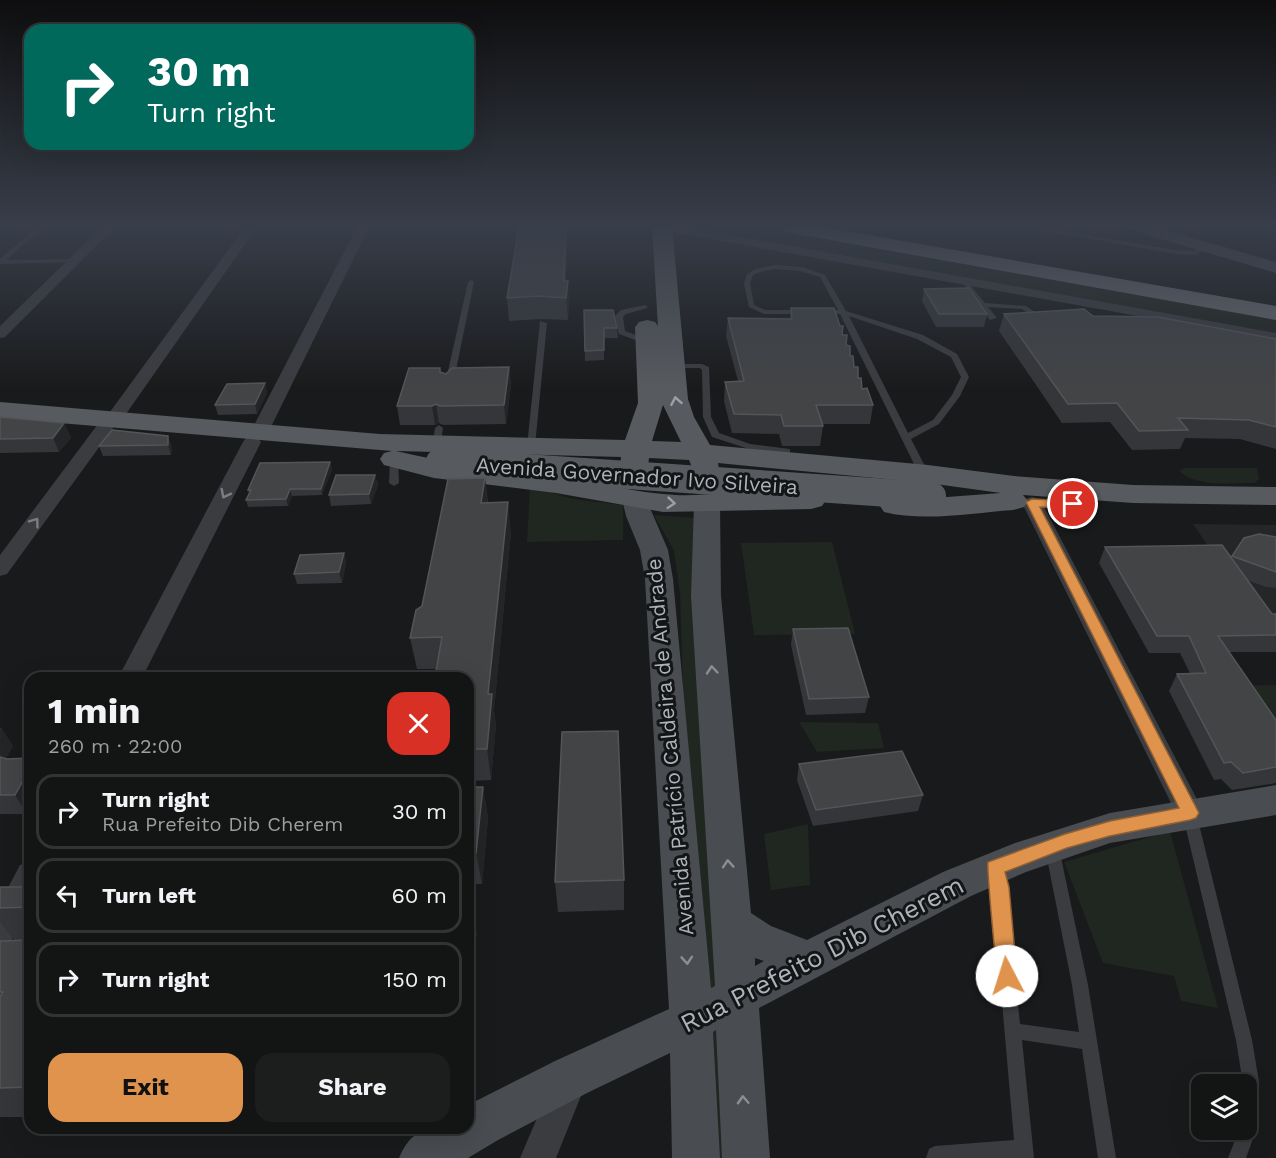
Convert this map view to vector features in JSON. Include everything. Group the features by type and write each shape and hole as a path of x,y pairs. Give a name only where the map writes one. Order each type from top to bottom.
{"highway":[{"path":"1096,281 1276,313"},
{"path":"1157,281 1276,300"}],"main road":[{"name":"Avenida Patrício Caldeira de Andrade","path":"644,281 651,403 636,448 633,468 635,499 639,516 654,550 659,579 690,1021 696,1158"},
{"path":"667,281 677,410 702,453 706,475 706,596 732,922 746,1158"},
{"path":"0,410 108,424 255,437 364,442 444,456 555,484 675,504 707,504 777,498 927,507 1022,497"},
{"path":"0,419 108,424"},
{"path":"255,437 394,471 421,468 444,456 531,446 636,448 702,453 929,483"},
{"name":"Avenida Governador Ivo Silveira","path":"444,456 929,483 1022,497 1276,512"},
{"name":"Avenida Governador Ivo Silveira","path":"1022,497 1133,494 1276,496"},
{"name":"Rua Prefeito Dib Cherem","path":"474,1127 571,1077 690,1021 957,884 995,868 1052,846 1110,828 1276,800"},
{"path":"732,922 757,940 810,960"},
{"path":"638,1046 664,1051 676,1057 693,1078"},
{"name":"Rua Prefeito Dib Cherem","path":"423,1158 463,1134"}],"street":[{"path":"0,334 54,281"},
{"path":"0,569 212,281"},
{"path":"133,672 335,281"},
{"path":"964,281 1276,337"},
{"path":"1022,497 1190,813"},
{"path":"0,932 24,886"},
{"path":"538,1158 571,1077"}],"lane":[{"path":"748,281 751,306 764,312 843,312 920,337 954,356 964,377 956,396 936,422 905,438"},
{"path":"828,281 929,483"},
{"path":"964,281 993,318"},
{"path":"448,389 471,282"},
{"path":"982,305 1024,307 1042,320"},
{"path":"531,446 543,323"},
{"path":"673,366 702,366 706,369 707,417 715,435 749,446 787,451"},
{"path":"1190,813 1244,1040 1251,1082 1250,1122 1236,1158"},
{"path":"1052,846 1080,985 1107,1158"},
{"path":"935,1158 935,1155 1024,1153 999,887 995,868"},
{"path":"1011,1032 1089,1042"}],"shaded area":[{"path":"985,281 1068,281 1276,318 1276,334"},
{"path":"1184,468 1257,468 1259,479 1255,483 1205,482 1179,471"},
{"path":"530,486 573,499 623,505 623,540 527,542"},
{"path":"654,515 697,518 732,1158 712,1158 685,751 680,594 674,551"},
{"path":"1193,524 1276,525 1276,645"},
{"path":"832,542 855,634 754,635 741,543"},
{"path":"1276,685 1276,746 1236,686"},
{"path":"799,722 878,723 884,748 817,752"},
{"path":"808,824 810,885 771,890 764,834"},
{"path":"1170,831 1218,1008 1181,1001 1174,976 1103,963 1064,862"}],"building":[{"path":"510,281 568,281 566,298 539,296 507,298"},
{"path":"969,288 987,314 939,314 924,289"},
{"path":"791,308 834,308 840,326 843,326 842,335 847,335 846,345 850,346 850,356 853,356 854,367 858,367 858,378 861,378 862,389 867,388 873,405 816,405 823,426 784,426 781,415 734,414 725,382 744,381 728,318 792,319"},
{"path":"1084,309 1093,316 1158,317 1276,339 1276,427 1249,420 1178,418 1188,430 1139,431 1117,403 1068,404 1004,314"},
{"path":"584,310 613,310 617,328 604,328 604,350 585,351"},
{"path":"509,367 504,405 397,406 409,368 440,368 440,372 446,374 452,368"},
{"path":"265,383 255,404 215,405 227,384"},
{"path":"0,417 64,423 53,438 0,439"},
{"path":"112,430 168,436 168,445 99,446"},
{"path":"330,462 321,489 290,489 286,499 246,500 260,463"},
{"path":"336,475 375,475 369,494 329,495"},
{"path":"485,478 481,503 508,502 488,694 492,694 487,749 474,749 474,672 436,672 442,637 410,638 416,610 422,606 448,479"},
{"path":"1259,534 1276,537 1276,572 1232,556 1244,538"},
{"path":"1222,545 1272,614 1276,614 1276,635 1218,636 1276,720 1276,767 1243,773 1231,762 1224,763 1177,674 1206,673 1189,636 1157,636 1105,547"},
{"path":"344,553 339,572 294,574 300,555"},
{"path":"848,628 869,697 809,699 793,629"},
{"path":"618,731 624,880 555,882 562,732"},
{"path":"902,751 923,795 816,810 799,764"},
{"path":"0,757 24,758 24,779 15,795 0,795"},
{"path":"474,787 483,787 476,853 474,853"},
{"path":"1,887 24,887 24,907 0,908"},
{"path":"24,940 24,1087 0,1088 0,997 3,992 0,992 0,941"}],"route":[{"path":"1007,976 999,887 995,868 1065,841 1110,828 1190,813 1032,502 1073,504"}]}
